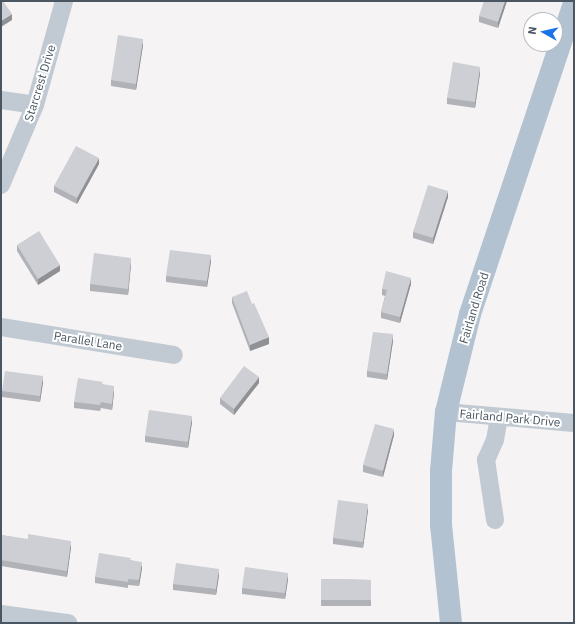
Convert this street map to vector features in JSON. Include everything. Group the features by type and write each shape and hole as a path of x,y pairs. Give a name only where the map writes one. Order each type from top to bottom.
{"main road":[{"name":"Fairland Road","path":"451,623 441,525 441,471 446,412 470,314 574,4"}],"street":[{"name":"Starcrest Drive","path":"1,185 35,105 64,1"},
{"path":"1,100 35,105"},
{"name":"Parallel Lane","path":"1,327 174,355"},
{"name":"Fairland Park Drive","path":"446,412 499,418 574,423"},
{"path":"495,520 486,460 495,440 499,418"},
{"path":"1,614 68,623"}],"building":[{"path":"1,1 3,1 12,14 1,21"},
{"path":"484,1 505,1 498,22 479,16"},
{"path":"118,35 143,39 136,84 111,80"},
{"path":"453,62 480,67 475,102 447,98"},
{"path":"76,146 99,158 77,198 54,186"},
{"path":"428,185 448,191 433,238 413,232"},
{"path":"39,231 60,265 38,279 17,245"},
{"path":"170,250 211,255 207,281 166,276"},
{"path":"94,253 131,258 128,289 90,284"},
{"path":"386,271 411,278 400,317 381,312 387,290 382,289"},
{"path":"247,291 269,337 250,345 232,297"},
{"path":"373,332 393,334 387,374 367,371"},
{"path":"244,366 259,377 234,409 220,398"},
{"path":"5,371 43,376 40,396 2,391"},
{"path":"78,378 103,382 102,384 114,386 112,404 101,402 100,405 74,402"},
{"path":"149,410 192,416 188,442 145,436"},
{"path":"375,424 394,429 383,471 363,465"},
{"path":"338,500 368,504 363,542 333,538"},
{"path":"28,534 71,541 67,571 1,560 1,535 28,539"},
{"path":"99,553 131,558 130,560 142,562 139,580 128,579 128,582 95,577"},
{"path":"176,563 219,569 216,589 173,584"},
{"path":"245,567 288,573 285,593 242,588"},
{"path":"321,579 371,580 371,600 321,600"}]}
